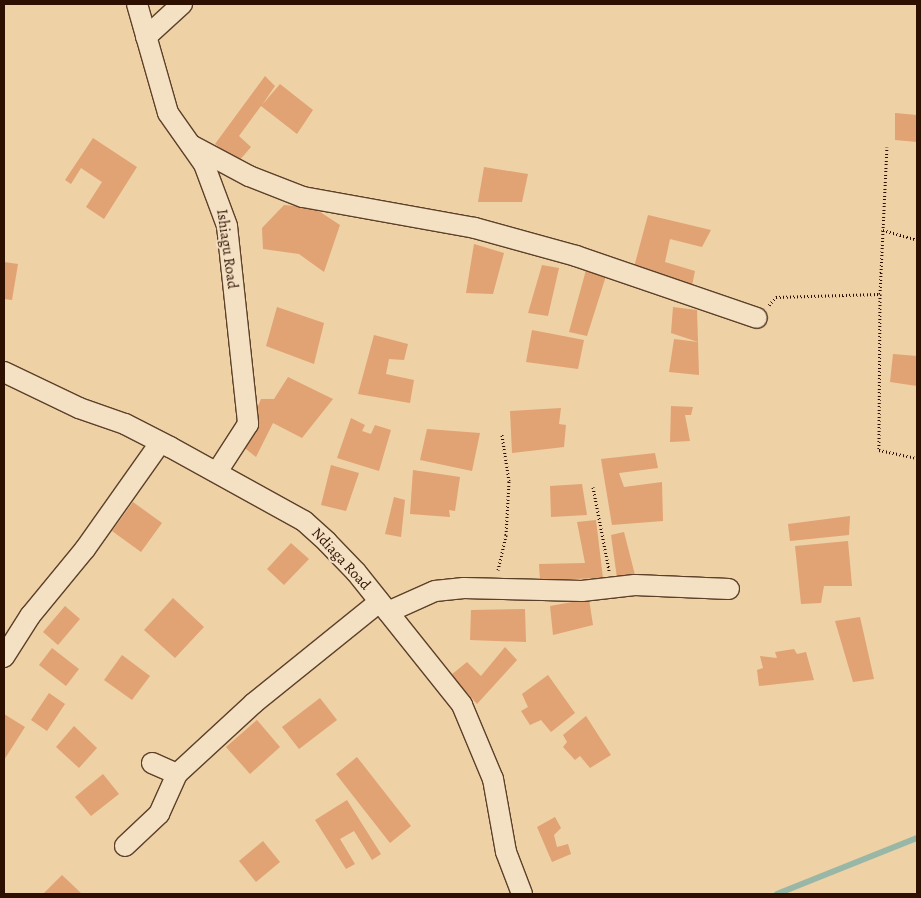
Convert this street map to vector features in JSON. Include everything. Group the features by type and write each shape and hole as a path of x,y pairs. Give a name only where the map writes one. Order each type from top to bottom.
{"street":[{"name":"Ishiagu Road","path":"137,4 168,113 210,176 227,226 244,368 244,395 248,424 216,472"},
{"path":"146,37 182,4"},
{"path":"191,145 248,176 303,197 475,228 576,256 757,318"},
{"name":"Ndiaga Road","path":"4,372 79,408 125,424 304,520 356,572 462,705 476,734 493,779 506,852 522,894"},
{"path":"4,657 30,616 85,549 160,443"},
{"path":"124,846 159,814 177,774 254,703 384,607 435,591 494,588 582,591 635,585 730,589"},
{"path":"152,763 177,774"}],"path":[{"path":"887,147 880,294 879,450 917,458"},
{"path":"883,230 917,240"},
{"path":"757,318 776,297 880,294"},
{"path":"494,588 506,535 509,481 502,435"},
{"path":"593,487 612,588"}],"building":[{"path":"265,76 275,86 262,105 280,84 313,110 297,134 261,106 239,136 251,147 238,162 215,144"},
{"path":"895,113 917,115 917,142 895,140"},
{"path":"93,138 137,167 104,219 86,207 102,182 81,168 71,184 65,180"},
{"path":"484,167 528,174 522,202 478,202"},
{"path":"284,205 314,208 340,225 324,272 299,254 263,249 262,228"},
{"path":"648,215 711,230 702,247 670,239 665,262 695,271 692,286 634,267"},
{"path":"474,244 504,253 493,294 466,293"},
{"path":"4,262 18,264 12,300 4,299"},
{"path":"542,265 559,268 548,316 528,313"},
{"path":"586,270 606,276 587,336 569,332"},
{"path":"277,307 324,323 314,364 266,346"},
{"path":"673,307 697,310 698,342 671,333"},
{"path":"532,330 584,340 578,369 526,362"},
{"path":"374,335 408,344 404,360 389,359 386,374 414,380 410,403 358,394"},
{"path":"674,339 698,342 699,375 669,372"},
{"path":"893,354 917,356 917,386 890,382"},
{"path":"288,377 333,399 302,438 273,423 256,457 242,446 261,399 274,399"},
{"path":"671,406 693,407 691,415 685,415 690,441 670,442"},
{"path":"561,408 559,424 566,425 564,447 512,453 510,411"},
{"path":"351,418 365,425 362,431 371,434 375,425 391,430 379,471 337,458"},
{"path":"427,429 480,433 472,471 420,460"},
{"path":"655,453 658,468 619,473 624,487 662,482 663,521 612,525 601,459"},
{"path":"331,465 359,473 346,511 321,505"},
{"path":"413,470 460,477 455,511 449,510 450,517 410,514"},
{"path":"582,484 587,515 551,517 550,486"},
{"path":"394,497 405,500 401,537 385,534"},
{"path":"133,502 162,523 141,552 112,531"},
{"path":"850,516 849,535 790,541 788,524"},
{"path":"596,520 603,578 540,580 539,564 585,563 577,522"},
{"path":"624,532 635,575 617,578 611,535"},
{"path":"848,541 852,586 824,586 821,603 801,604 795,546"},
{"path":"291,543 309,559 284,585 267,569"},
{"path":"173,598 204,627 175,658 144,630"},
{"path":"589,599 593,625 553,635 550,606"},
{"path":"65,606 80,619 58,645 43,632"},
{"path":"525,609 526,642 470,640 471,610"},
{"path":"860,617 874,679 853,682 835,621"},
{"path":"505,647 517,660 477,704 451,675 467,662 481,676"},
{"path":"52,648 79,669 66,686 39,665"},
{"path":"794,649 797,654 806,652 814,680 759,686 757,670 763,668 760,656 777,658 775,652"},
{"path":"122,655 150,676 132,700 104,680"},
{"path":"548,675 575,713 551,732 541,720 530,725 521,711 528,707 522,694"},
{"path":"49,693 65,704 47,731 31,720"},
{"path":"320,698 337,720 299,749 282,727"},
{"path":"4,714 25,727 4,760"},
{"path":"586,716 611,755 590,768 580,756 575,760 563,747 567,742 563,735"},
{"path":"257,720 280,747 250,774 226,747"},
{"path":"74,726 97,748 79,768 56,747"},
{"path":"357,757 411,826 390,843 336,774"},
{"path":"103,774 119,794 91,816 75,797"},
{"path":"347,800 381,854 372,860 354,831 340,839 355,864 346,869 315,820"},
{"path":"555,817 561,828 554,835 557,847 568,844 571,854 552,862 537,827"},
{"path":"263,841 280,862 256,882 239,861"},
{"path":"62,875 82,894 43,894"}],"waterway":[{"path":"777,894 917,838"}]}
